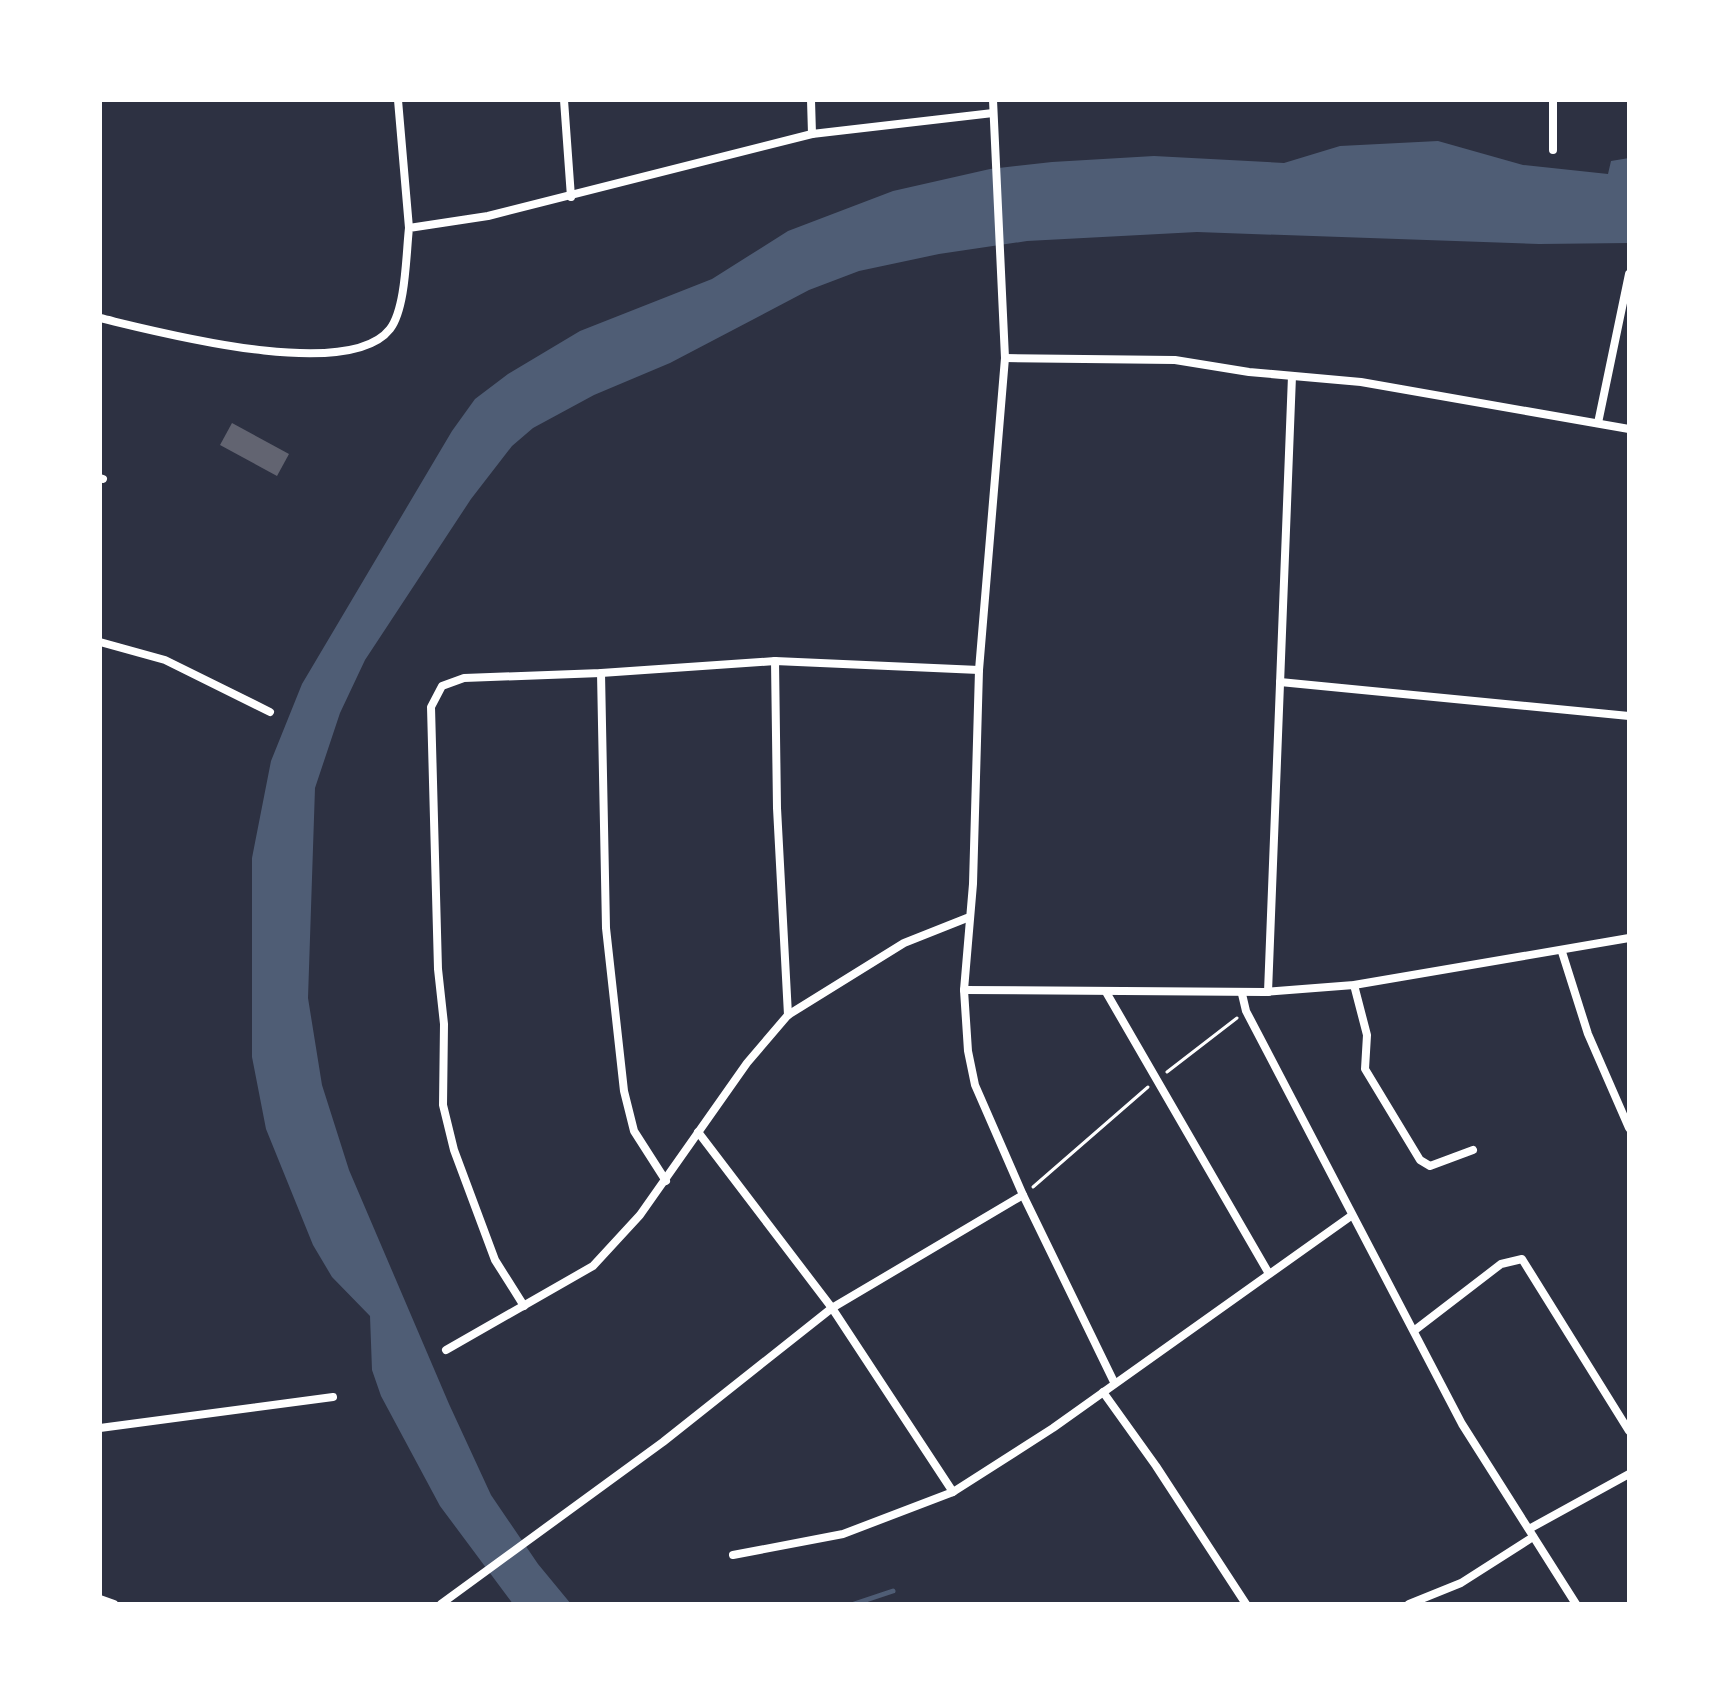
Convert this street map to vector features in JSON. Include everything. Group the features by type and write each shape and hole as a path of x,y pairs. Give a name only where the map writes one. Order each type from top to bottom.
{"street":[{"path":"100,318 225,348 299,353 358,349 381,340 393,325 402,289 409,228 398,100"},
{"path":"564,100 571,197"},
{"path":"811,100 812,134"},
{"path":"993,100 1005,358 979,670 973,884 967,918 964,990 968,1051 975,1085 1023,1195 1114,1382"},
{"path":"1553,100 1553,150"},
{"path":"409,228 488,216 571,197 812,134 993,113"},
{"path":"1598,423 1629,274"},
{"path":"1005,358 1149,358 1361,382 1629,429"},
{"path":"1268,992 1292,376"},
{"path":"100,642 165,660 270,712"},
{"path":"524,1306 495,1260 454,1150 443,1105 444,1024 438,969 431,707 442,686 464,678 601,673 775,661 979,670"},
{"path":"775,661 777,808 788,1015"},
{"path":"601,673 606,928 624,1091 634,1131 666,1181"},
{"path":"1280,682 1629,716"},
{"path":"446,1350 593,1266 666,1181 747,1063 788,1015 904,943 967,918"},
{"path":"964,990 1268,992 1354,985 1562,952 1629,938"},
{"path":"1562,952 1588,1034 1629,1128"},
{"path":"1354,985 1367,1035 1365,1069 1420,1160 1430,1166 1473,1150"},
{"path":"1106,992 1268,1272"},
{"path":"1242,994 1246,1011 1462,1424 1576,1604"},
{"path":"698,1132 832,1308 953,1492"},
{"path":"441,1604 551,1524 832,1308 1023,1195"},
{"path":"733,1555 843,1534 953,1492 1103,1392 1351,1216"},
{"path":"1415,1330 1501,1264 1522,1259 1629,1431"},
{"path":"1103,1392 1156,1466 1246,1604"},
{"path":"100,1428 333,1397"},
{"path":"1409,1604 1427,1601 1461,1583 1531,1533 1629,1474"},
{"path":"100,1599 114,1604"}],"path":[{"path":"1023,1195 1156,1081 1246,1011"}],"water":[{"path":"1438,141 1523,165 1608,174 1611,161 1629,158 1629,243 1539,244 1197,232 1027,241 939,254 859,271 809,290 670,363 594,395 533,428 512,446 471,499 365,660 340,713 315,788 308,998 322,1085 349,1170 449,1404 491,1495 538,1564 571,1604 513,1604 440,1506 381,1396 372,1370 370,1316 332,1277 313,1245 266,1129 252,1057 252,858 271,761 302,684 452,431 475,399 508,374 580,331 712,279 788,231 893,191 990,169 1052,162 1154,156 1284,163 1340,146"}],"building":[{"path":"232,423 289,454 277,476 220,445"}],"waterway":[{"path":"854,1604 893,1591"}]}
